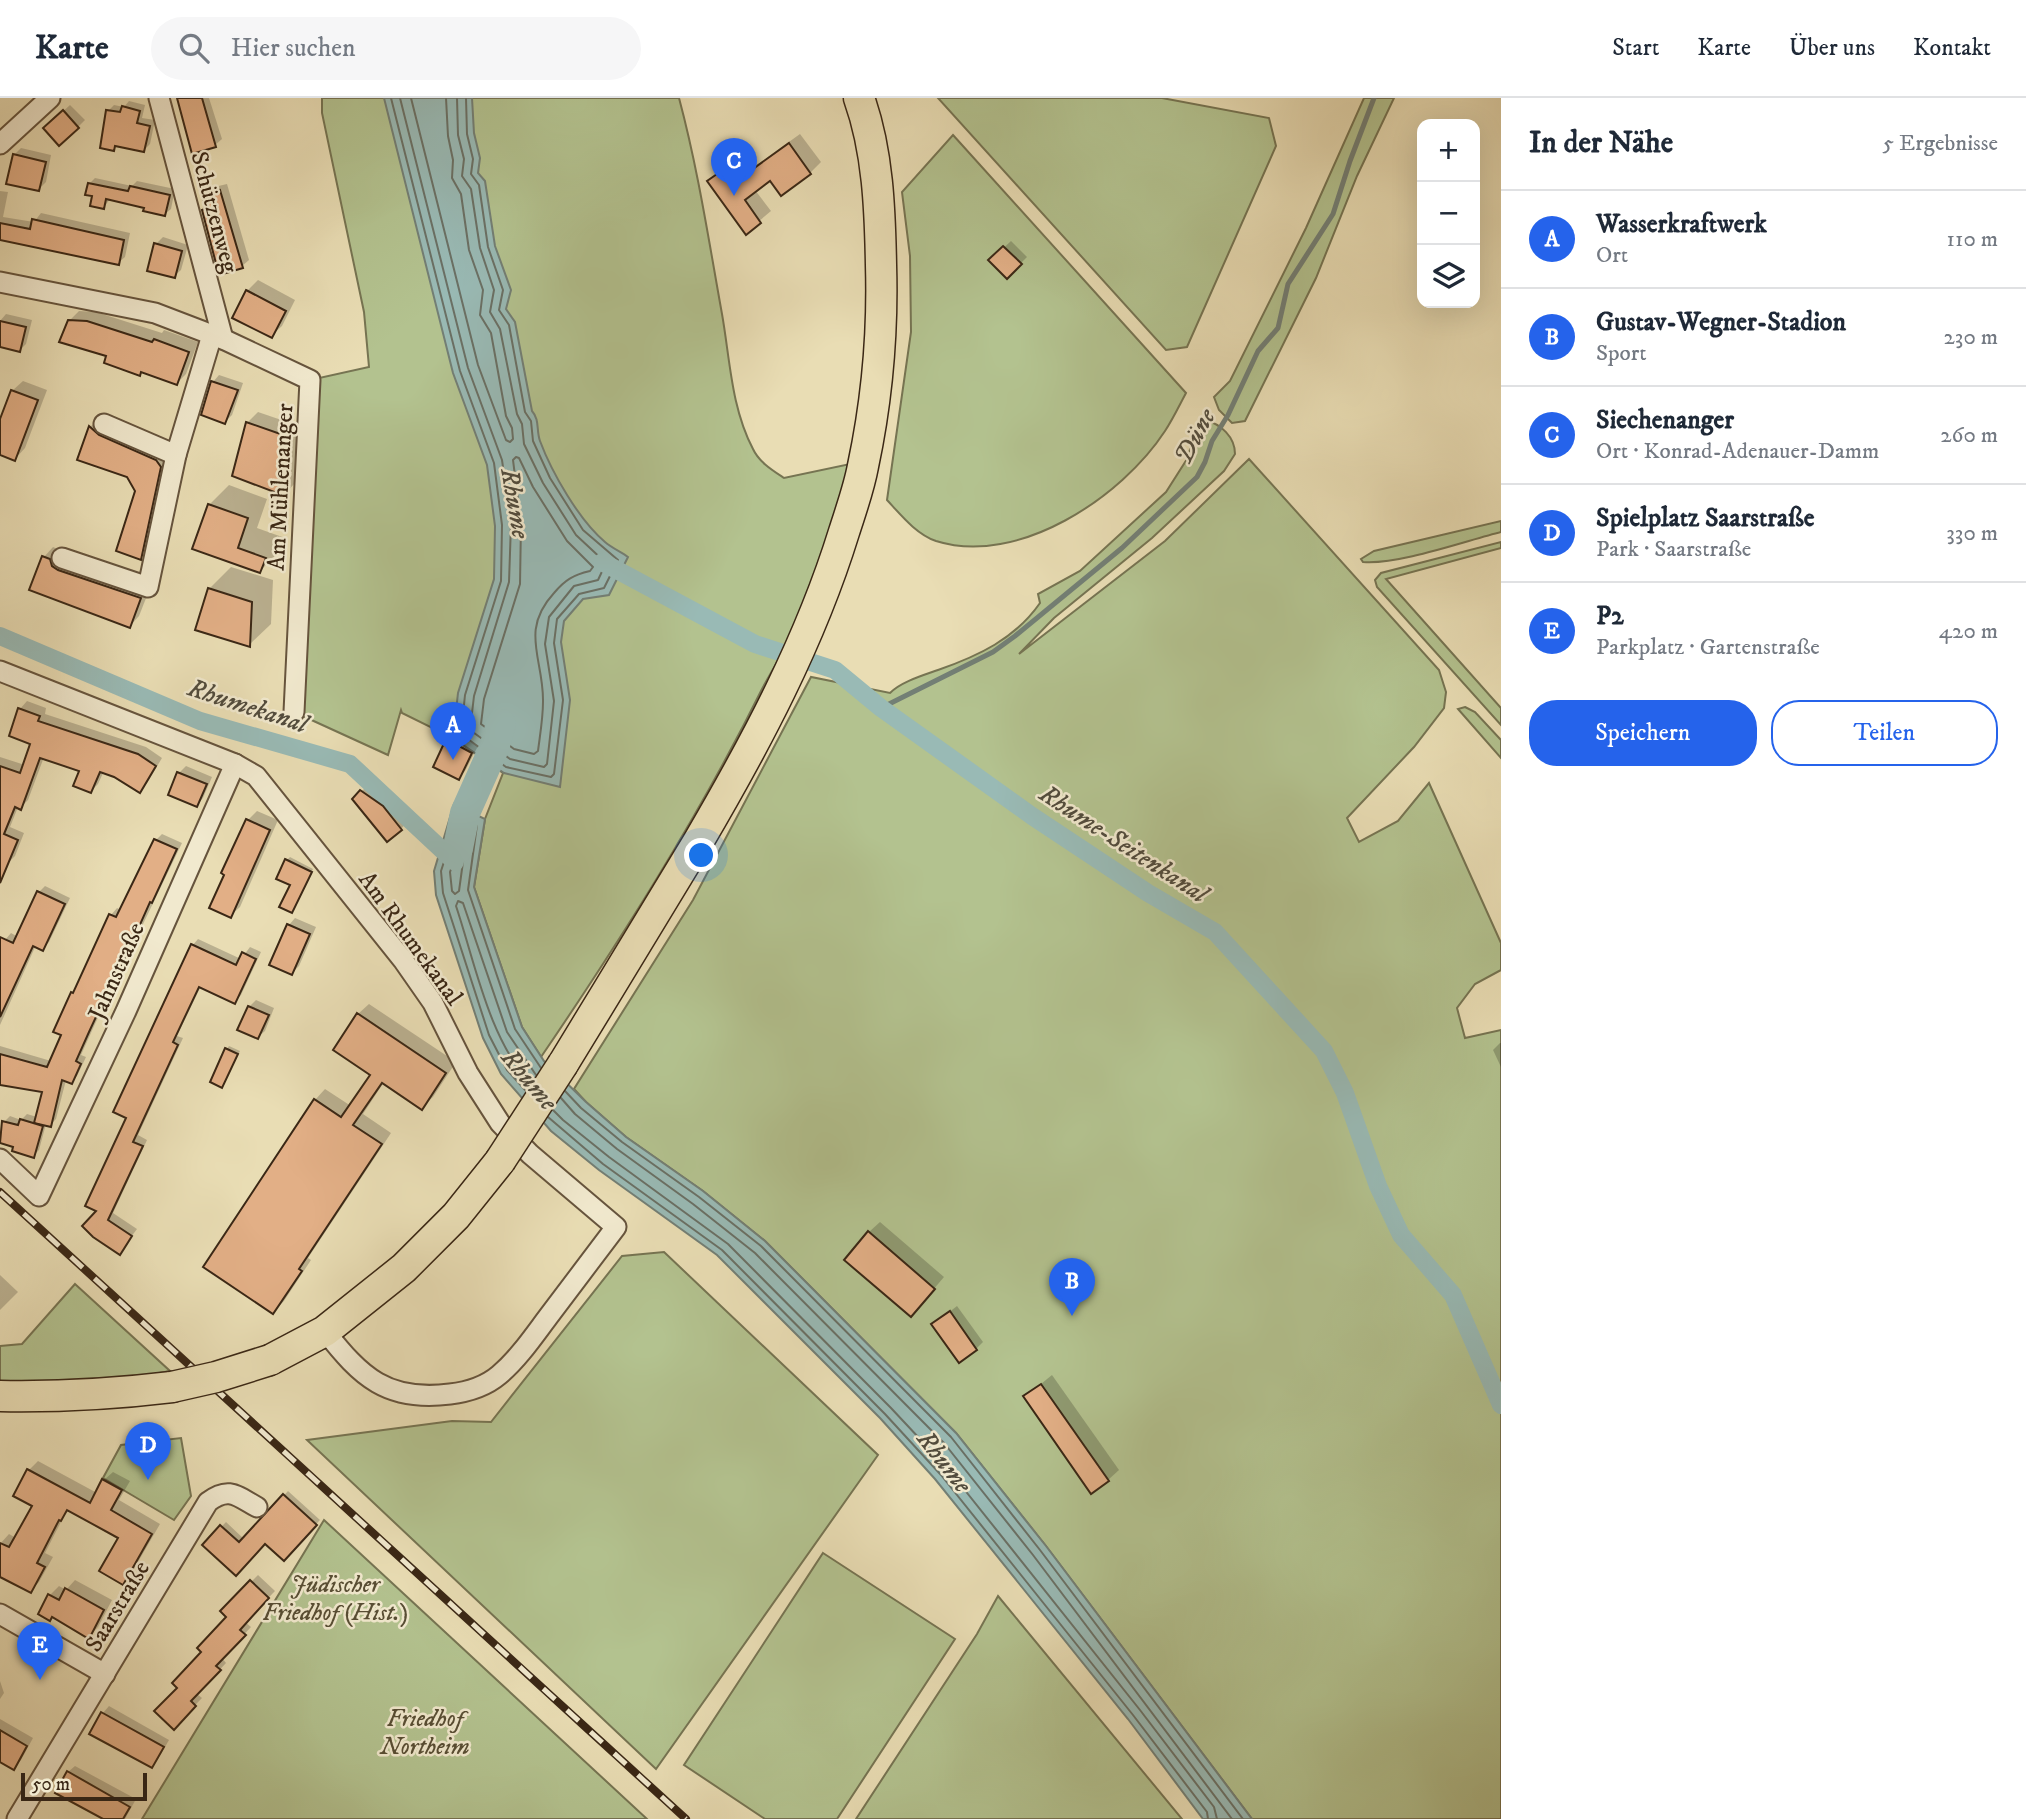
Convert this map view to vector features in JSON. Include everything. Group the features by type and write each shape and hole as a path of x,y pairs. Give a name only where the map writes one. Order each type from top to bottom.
{"main road":[{"path":"0,1396 102,1395 172,1387 270,1360 325,1331 404,1268 456,1216 500,1161 563,1064 748,758 817,612 835,561 863,467 878,361 882,299 881,233 875,173 866,119 859,98"}],"street":[{"path":"0,144 50,98"},
{"name":"Schützenweg","path":"159,98 218,337"},
{"name":"Am Mühlenanger","path":"0,282 155,313 218,337 310,380 294,712"},
{"path":"62,558 148,587 176,455 218,337"},
{"path":"104,424 176,455"},
{"name":"Am Rhumekanal","path":"0,671 235,765 256,776 403,960 433,1003 468,1073 500,1123 530,1154 616,1227 522,1352 498,1377 466,1392 425,1398 395,1391 370,1380 350,1363 325,1331"},
{"name":"Jahnstraße","path":"0,1159 39,1196 126,1011 235,765"},
{"name":"Saarstraße","path":"17,1819 208,1502 220,1493 232,1493 257,1507"},
{"path":"0,1615 105,1674"}],"green space":[{"path":"322,98 679,98 703,206 732,383 740,417 753,449 762,462 784,478 850,464 819,565 789,641 685,831 630,922 541,1057 522,1027 474,887 485,819 503,773 453,738 402,713 401,710 388,755 294,712 310,380 369,367 364,312 322,113"},
{"path":"938,98 1162,98 1269,118 1276,146 1187,347 1166,350"},
{"path":"1364,98 1394,98 1357,176 1316,278 1245,421 1232,423 1219,410 1214,397 1230,381 1306,228"},
{"path":"953,135 1186,393 1165,431 1123,480 1095,502 1065,520 1033,535 1000,544 968,546 936,541 915,529 887,500 911,332 910,256 902,192"},
{"path":"1205,420 1222,428 1233,442 1235,454 1224,471 1152,538 1054,618 1019,654 1165,541 1249,459 1439,670 1446,692 1444,708 1414,747 1347,818 1359,842 1398,821 1429,783 1501,943 1501,970 1475,984 1457,1008 1465,1038 1501,1030 1501,1819 1252,1819 1046,1546 956,1433 765,1241 703,1191 626,1137 574,1089 693,900 811,677 890,693 906,682 967,659 995,645 1030,616 1040,603 1038,594 1080,571 1166,492 1187,459 1198,424"},
{"path":"1501,521 1501,532 1432,552 1378,562 1363,562 1361,559 1374,551"},
{"path":"1501,542 1501,548 1386,579 1501,708 1501,725 1377,587 1375,580 1381,573"},
{"path":"1465,707 1475,712 1501,740 1501,758 1458,709"},
{"path":"664,1252 878,1455 656,1769 307,1440 452,1421 491,1422 622,1256"},
{"path":"75,1284 170,1371 127,1379 0,1383 0,1346 22,1344"},
{"path":"181,1438 191,1496 174,1520 103,1478 121,1445"},
{"name":"Friedhof Northeim","path":"324,1520 647,1819 142,1819"},
{"path":"823,1553 955,1639 837,1819 765,1819 684,1765"},
{"path":"998,1596 1182,1819 856,1819 977,1634"}],"water":[{"path":"384,98 472,98 474,133 480,158 478,173 485,181 495,246 511,290 506,309 515,322 540,441 576,509 595,533 628,557 609,595 583,599 564,621 561,642 570,700 560,787 504,773 453,738 458,693 494,579 495,526 487,465 453,373"},
{"path":"454,804 485,819 474,887 522,1027 544,1061 626,1137 703,1191 765,1241 956,1433 1046,1546 1252,1819 1203,1819 1128,1719 935,1479 880,1418 717,1255 599,1170 551,1131 501,1074 483,1038 436,895 434,871"}],"building":[{"path":"177,98 202,98 216,147 192,154"},
{"path":"122,106 140,111 137,123 150,126 144,152 115,146 114,151 100,148 106,110 120,112"},
{"path":"63,110 79,128 59,146 43,128"},
{"path":"789,143 811,174 781,196 770,181 745,200 761,223 746,235 707,181 733,163 743,176"},
{"path":"13,154 46,162 39,191 6,184"},
{"path":"88,183 128,191 130,186 170,195 165,216 106,199 104,209 90,206 92,196 85,195"},
{"path":"220,190 243,268 219,275 202,210 205,209 202,195"},
{"path":"32,219 124,240 119,265 0,240 0,223 30,229"},
{"path":"154,243 182,251 175,278 147,271"},
{"path":"1003,246 1022,264 1007,279 988,260"},
{"path":"246,290 286,311 272,338 232,318"},
{"path":"68,320 87,321 152,342 154,339 189,352 177,385 104,363 106,356 59,342"},
{"path":"0,321 26,327 20,352 0,347"},
{"path":"211,381 238,390 225,424 201,415"},
{"path":"11,390 38,400 15,461 0,455 0,419"},
{"path":"246,422 289,437 285,496 232,476"},
{"path":"89,426 99,435 156,460 161,467 141,560 116,551 135,491 127,477 77,460"},
{"path":"208,504 248,518 238,548 266,558 260,573 192,549"},
{"path":"42,556 50,559 52,566 58,570 141,598 130,628 29,590"},
{"path":"208,588 252,602 250,647 195,630"},
{"path":"18,708 40,716 38,721 138,754 156,766 140,793 100,772 91,793 73,786 79,771 40,758 21,810 15,807 4,834 18,840 0,883 0,766 20,773 30,744 9,736"},
{"path":"446,739 472,753 459,780 433,767"},
{"path":"177,772 207,784 197,807 168,795"},
{"path":"360,790 383,806 402,830 387,842 352,799"},
{"path":"246,819 270,830 231,918 209,908 224,875 221,873"},
{"path":"154,839 177,849 76,1061 81,1064 72,1084 62,1080 51,1127 34,1123 42,1092 0,1085 0,1054 47,1067 61,1035 53,1032 71,992 73,993 109,914 116,917"},
{"path":"285,859 312,872 292,913 279,907 290,885 276,879"},
{"path":"37,891 65,904 43,951 33,946 0,1017 0,937 13,943"},
{"path":"287,924 310,934 292,975 269,965"},
{"path":"191,944 236,965 242,952 256,959 235,1004 199,987 173,1042 178,1045 133,1142 143,1146 108,1220 132,1236 120,1255 82,1226 96,1211 85,1206 126,1118 113,1112"},
{"path":"248,1006 269,1015 258,1039 237,1030"},
{"path":"357,1013 446,1073 422,1110 382,1083 353,1125 382,1144 299,1269 302,1271 273,1314 203,1267 314,1099 341,1117 370,1075 333,1050"},
{"path":"225,1048 238,1054 222,1088 210,1082"},
{"path":"20,1119 43,1126 34,1158 12,1151 13,1147 0,1143 2,1121 18,1125"},
{"path":"868,1231 935,1289 911,1317 844,1260"},
{"path":"950,1311 977,1350 959,1363 931,1324"},
{"path":"1041,1384 1109,1481 1091,1494 1023,1396"},
{"path":"27,1469 90,1503 102,1479 122,1490 111,1510 152,1534 123,1585 99,1571 118,1538 67,1510 37,1563 45,1567 31,1593 0,1577 0,1543 9,1547 32,1506 13,1496"},
{"path":"283,1494 317,1525 284,1561 265,1544 236,1576 202,1545 220,1525 239,1542"},
{"path":"250,1580 269,1598 240,1630 246,1635 216,1666 221,1670 191,1701 196,1706 174,1730 154,1711 177,1688 172,1683 201,1652 197,1648 226,1617 220,1611"},
{"path":"65,1588 104,1610 89,1639 52,1617 50,1621 38,1614 48,1594 59,1600"},
{"path":"101,1712 164,1747 152,1768 89,1734"},
{"path":"0,1730 27,1746 14,1770 0,1762"},
{"path":"67,1771 130,1807 123,1819 103,1819 55,1793"}],"waterway":[{"name":"Düne","path":"881,708 993,652 1015,636 1122,548 1197,477 1212,441 1228,415 1258,351 1278,328 1288,284 1333,214 1374,98"},
{"name":"Rhume-Seitenkanal","path":"602,562 755,644 835,670 881,708 1032,816 1148,893 1215,932 1324,1051 1345,1093 1378,1186 1401,1235 1453,1295 1501,1405"},
{"name":"Rhumekanal","path":"0,636 200,721 350,764 455,862"},
{"name":"Rhume","path":"458,848 465,813 494,748 501,724"}],"railway":[{"path":"0,1192 686,1819"}],"place":[{"name":"Siechenanger","path":"734,196"},
{"name":"Wasserkraftwerk","path":"453,760"},
{"name":"Gustav-Wegner-Stadion","path":"1072,1316"},
{"name":"Spielplatz Saarstraße","path":"148,1480"},
{"name":"P2","path":"40,1680"}],"park label":[{"name":"Jüdischer Friedhof (Hist.)","path":"335,1598"}]}
